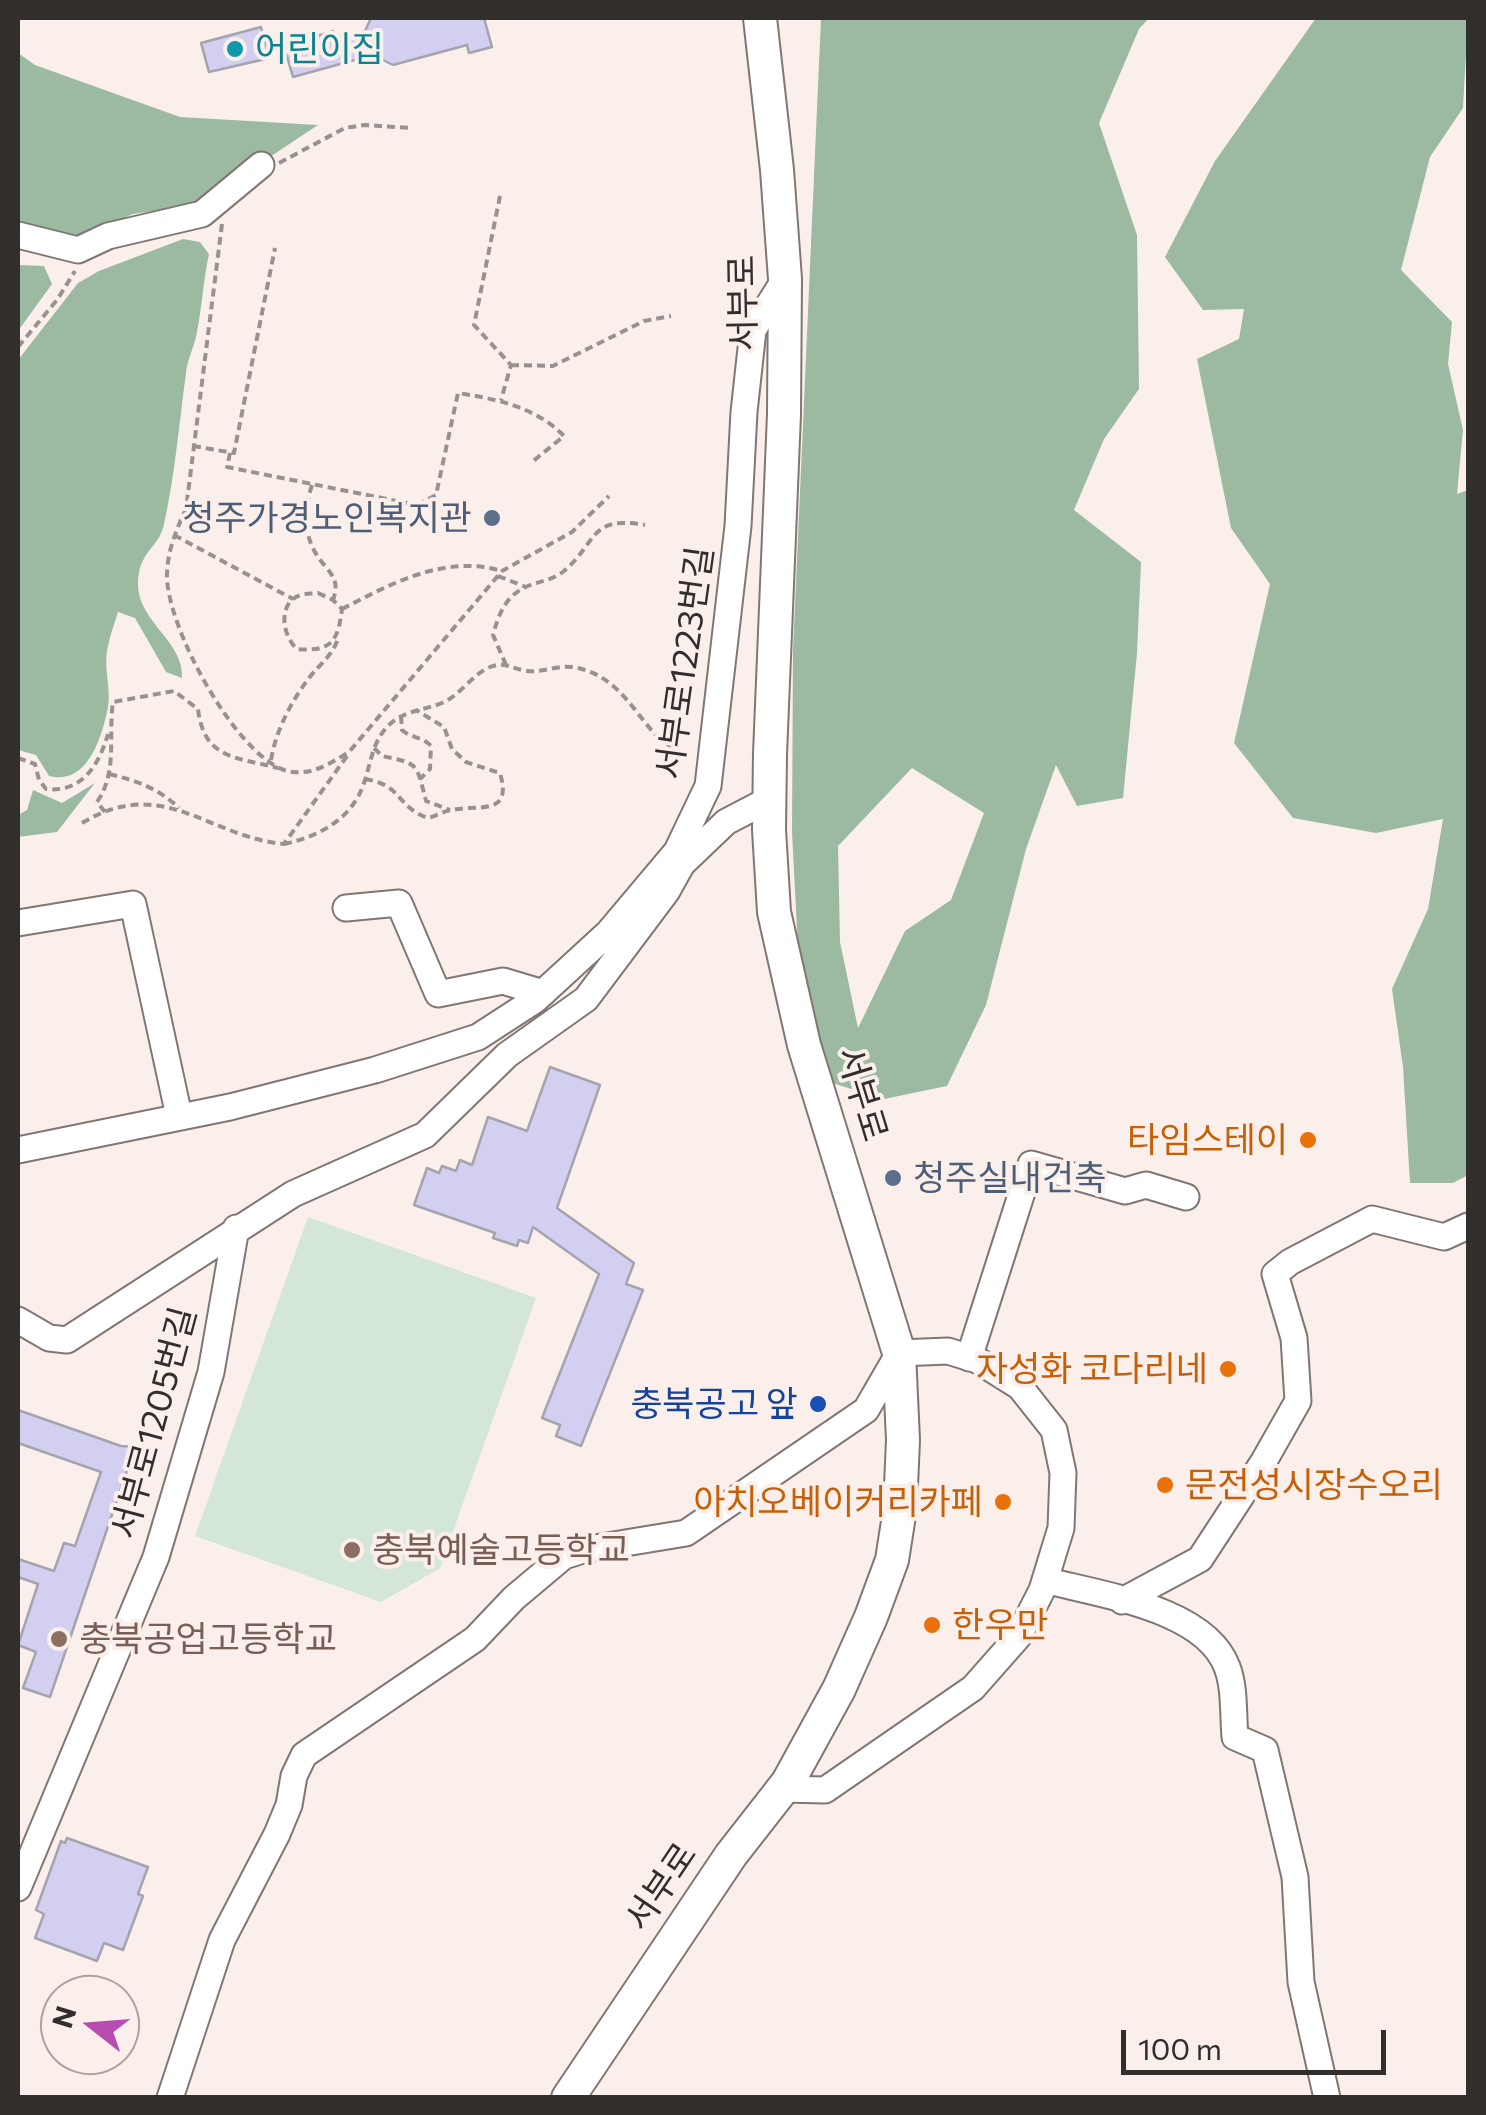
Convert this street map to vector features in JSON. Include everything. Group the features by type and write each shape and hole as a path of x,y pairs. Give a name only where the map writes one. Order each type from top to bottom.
{"main road":[{"name":"서부로","path":"568,2098 730,1855 782,1789 839,1689 892,1560 900,1509 899,1353 804,1044 774,912 770,799 784,414 784,279 778,170 760,18"}],"street":[{"path":"18,235 78,250 108,236 202,214 262,165"},
{"name":"서부로1223번길","path":"18,1150 230,1107 375,1070 478,1037 619,937 676,852 708,786 738,526 753,330 784,279"},
{"path":"18,1320 50,1338 67,1340 293,1194 425,1134 507,1055 586,999 619,937 667,891 682,864 726,822 770,799"},
{"path":"346,908 399,902 438,994 503,982 543,993"},
{"path":"18,924 134,904 179,1116"},
{"path":"969,1358 1030,1164 1125,1191 1146,1185 1186,1197"},
{"path":"1122,1601 1200,1559 1264,1462 1298,1401 1294,1338 1275,1274 1290,1262 1372,1219 1444,1237 1468,1226"},
{"name":"서부로1205번길","path":"18,1888 156,1558 212,1372 236,1228"},
{"path":"170,2098 222,1940 277,1834 304,1755 474,1639 514,1598 564,1556 686,1533 866,1410 899,1353 948,1350 969,1358 1020,1387 1054,1430 1063,1472 1060,1528 1045,1580 1018,1638 973,1688 825,1790 782,1789"},
{"path":"1045,1580 1172,1615 1210,1638 1228,1668 1235,1737 1265,1750 1295,1878 1301,1982 1328,2098"}],"path":[{"path":"500,196 474,325 511,365 554,366 644,322 671,316"},
{"path":"222,224 186,509 174,535 167,578 176,617 199,675 229,722 284,770"},
{"path":"194,446 234,454 275,248"},
{"path":"501,400 511,365"},
{"path":"230,452 227,467 417,505 436,496 458,393 501,400 550,422 564,436 532,462"},
{"path":"313,484 305,515 308,536 318,557 333,572 337,588 333,600"},
{"path":"284,844 350,752 499,573 572,532 609,496"},
{"path":"506,665 493,635 504,604 526,587 565,570 602,527 623,521 645,525"},
{"path":"174,535 294,599"},
{"path":"342,609 394,580 463,566 499,573 526,587"},
{"path":"339,634 327,646 298,649 284,632 284,617 300,594 318,594 342,609"},
{"path":"271,762 274,743 288,712 311,676 334,652 342,609"},
{"path":"82,823 104,812 150,805 180,808 227,832 259,842 284,844 307,839 352,809 385,729 400,716 444,702 476,674 495,664 528,672 573,667 598,677 623,692 654,734 670,746 664,759"},
{"path":"18,758 35,764 46,789 76,785 94,769 109,730 114,702 174,691 198,709 200,729 218,753 304,772 320,769 350,752"},
{"path":"366,778 397,791 406,807 428,818 450,810 488,809 500,800 504,788 500,773 466,762 452,749 444,727 416,710"},
{"path":"400,716 402,730 431,746 430,769 420,779"},
{"path":"104,812 96,802 110,774 109,730"},
{"path":"374,748 382,756 406,759 416,767 426,801 450,810"},
{"path":"110,774 142,782 180,808"}],"green space":[{"path":"821,18 1149,18 1139,29 1099,123 1137,235 1139,389 1104,439 1074,510 1141,562 1123,798 1077,806 1056,765 1026,849 986,1005 947,1086 884,1099 832,1083 799,968 792,832 793,650","holes":["912,768 984,813 951,900 905,931 858,1028 840,942 838,846"]},
{"path":"1316,18 1468,18 1463,108 1430,157 1401,270 1452,322 1448,364 1463,430 1457,494 1468,490 1468,1175 1453,1183 1410,1183 1403,1067 1392,989 1428,909 1443,819 1376,833 1293,818 1234,743 1270,584 1231,528 1197,359 1239,339 1244,309 1203,310 1165,257 1215,161"},
{"path":"18,53 35,65 180,117 318,125 199,204 133,214 73,240 18,223"},
{"path":"183,239 200,242 209,254 164,524 141,564 138,585 146,610 176,653 182,678 166,672 135,618 118,612 107,651 108,707 97,745 83,767 73,774 49,776 36,755 18,750 18,360 78,283"},
{"path":"18,265 44,266 52,284 18,331"},
{"path":"95,783 57,832 18,837 18,815 27,810 33,790 62,803"},
{"path":"308,1217 536,1298 440,1568 381,1602 195,1536"}],"building":[{"path":"371,18 484,18 492,47 469,53 467,45 393,65 373,55 293,77 286,53 316,45 314,37 333,31 336,39 365,31"},
{"name":"어린이집","path":"261,27 270,58 209,72 201,43"},
{"path":"550,1067 600,1085 557,1208 634,1263 626,1284 643,1290 581,1446 556,1436 560,1425 542,1418 599,1274 533,1227 528,1243 519,1240 517,1246 493,1238 495,1233 414,1205 427,1168 439,1173 442,1166 456,1171 460,1160 472,1165 488,1117 527,1131"},
{"path":"18,1410 121,1446 135,1447 50,1697 23,1688 36,1652 18,1645 38,1584 18,1577 18,1559 54,1571 64,1543 75,1546 101,1472 18,1443"},
{"path":"67,1838 148,1867 138,1894 143,1896 123,1950 104,1943 97,1961 35,1938 44,1914 36,1910 61,1841 65,1843"}],"place":[{"name":"어린이집","path":"235,49"},
{"name":"청주가경노인복지관","path":"492,518"},
{"name":"타임스테이","path":"1308,1140"},
{"name":"청주실내건축","path":"893,1178"},
{"name":"자성화 코다리네","path":"1228,1369"},
{"name":"충북공고 앞","path":"818,1404"},
{"name":"문전성시장수오리","path":"1165,1485"},
{"name":"아치오베이커리카페","path":"1003,1502"},
{"name":"충북예술고등학교","path":"352,1550"},
{"name":"한우만","path":"932,1625"},
{"name":"충북공업고등학교","path":"59,1639"}]}
